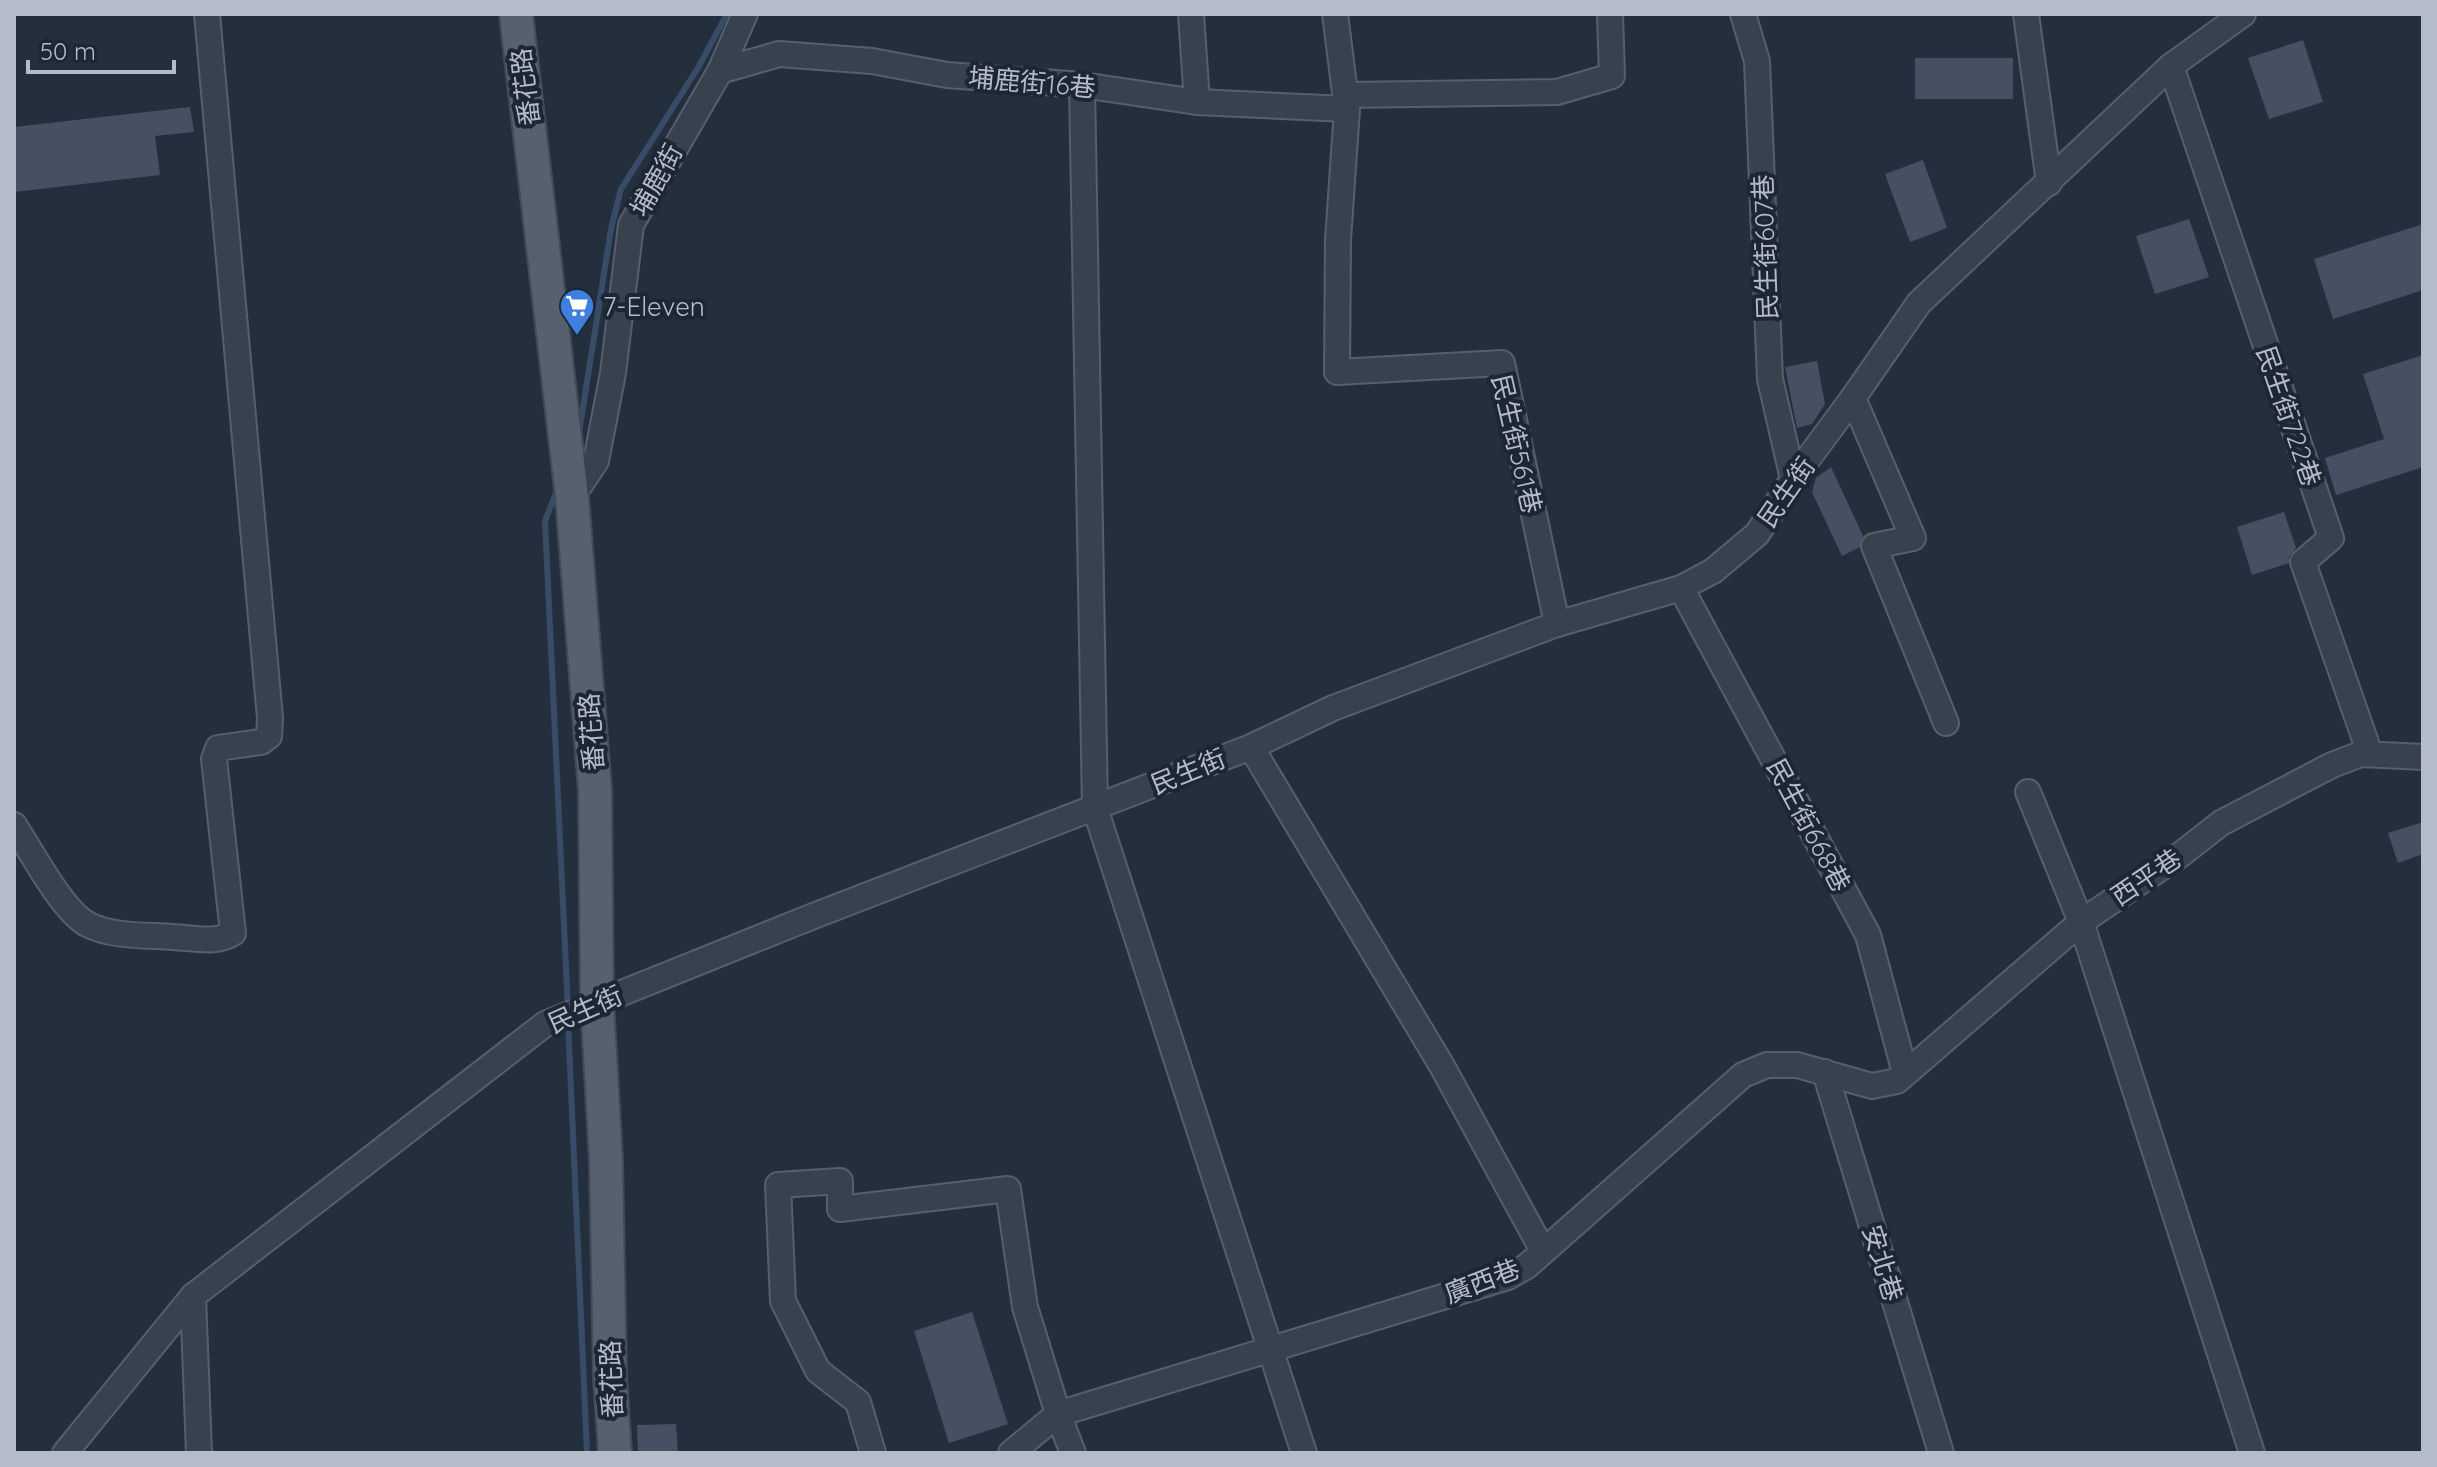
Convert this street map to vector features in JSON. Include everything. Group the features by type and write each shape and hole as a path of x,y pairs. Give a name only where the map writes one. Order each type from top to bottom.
{"main road":[{"name":"番花路","path":"516,14 572,497 595,791 597,1002 606,1161 610,1377 615,1453"}],"street":[{"path":"14,825 72,913 90,925 121,933 208,939 224,939 233,933 214,759 218,748 261,742 269,736 270,718 207,14"},
{"name":"埔鹿街","path":"572,497 596,461 613,373 631,225 720,71 745,14"},
{"path":"1191,14 1197,102"},
{"path":"1335,14 1346,102"},
{"name":"埔鹿街16巷","path":"720,71 779,54 872,61 947,75 1082,85 1197,102 1346,102 1557,92 1612,76 1610,14"},
{"name":"民生街607巷","path":"1743,14 1757,61 1770,379 1793,479"},
{"path":"2026,14 2049,183"},
{"name":"民生街","path":"65,1453 193,1296 545,1024 811,917 1251,747 1333,708 1557,624 1681,588 1713,571 1757,534 1919,303 2171,66 2243,14"},
{"name":"民生街722巷","path":"2171,66 2331,538 2303,562 2370,754"},
{"path":"1082,85 1095,808 1304,1453"},
{"name":"民生街561巷","path":"1346,102 1338,240 1337,372 1502,363 1557,624"},
{"path":"1853,398 1913,538 1874,546 1946,723"},
{"name":"民生街668巷","path":"1681,588 1868,935 1905,1073"},
{"path":"1251,747 1442,1066 1543,1251"},
{"name":"西平巷","path":"1905,1073 2081,922 2180,855 2221,823 2332,765 2361,754 2422,761"},
{"path":"2028,792 2081,922 2252,1453"},
{"name":"廣西巷","path":"1011,1453 1058,1414 1508,1277 1527,1266 1743,1075 1767,1065 1797,1065 1872,1086 1897,1081 1905,1073"},
{"name":"安北巷","path":"1825,1072 1941,1453"},
{"path":"873,1453 858,1402 818,1371 783,1301 778,1185 840,1181 840,1209 1008,1189 1025,1307 1073,1453"},
{"path":"193,1296 199,1453"}],"building":[{"path":"2303,40 2323,102 2269,119 2248,58"},
{"path":"1915,58 2013,58 2013,99 1915,99"},
{"path":"190,107 194,132 155,136 160,175 14,192 14,127"},
{"path":"1923,160 1947,228 1910,242 1885,174"},
{"path":"2189,219 2209,277 2155,294 2136,236"},
{"path":"2423,224 2423,290 2333,319 2314,259"},
{"path":"2423,355 2423,467 2336,495 2325,458 2384,439 2363,374"},
{"path":"1817,361 1825,404 1812,424 1797,428 1785,367"},
{"path":"1831,467 1863,536 1860,547 1842,556 1812,492 1816,478"},
{"path":"2284,512 2296,548 2289,557 2289,563 2252,575 2237,527"},
{"path":"2423,822 2423,854 2398,863 2388,833"},
{"path":"972,1312 1008,1424 949,1443 914,1331"},
{"path":"676,1424 678,1453 638,1453 637,1425"}],"waterway":[{"path":"579,433 611,229 621,189 698,68 727,14"},
{"path":"558,488 545,521 568,1010"},
{"path":"568,1021 587,1453"}],"place":[{"name":"7-Eleven","path":"577,337"}]}
